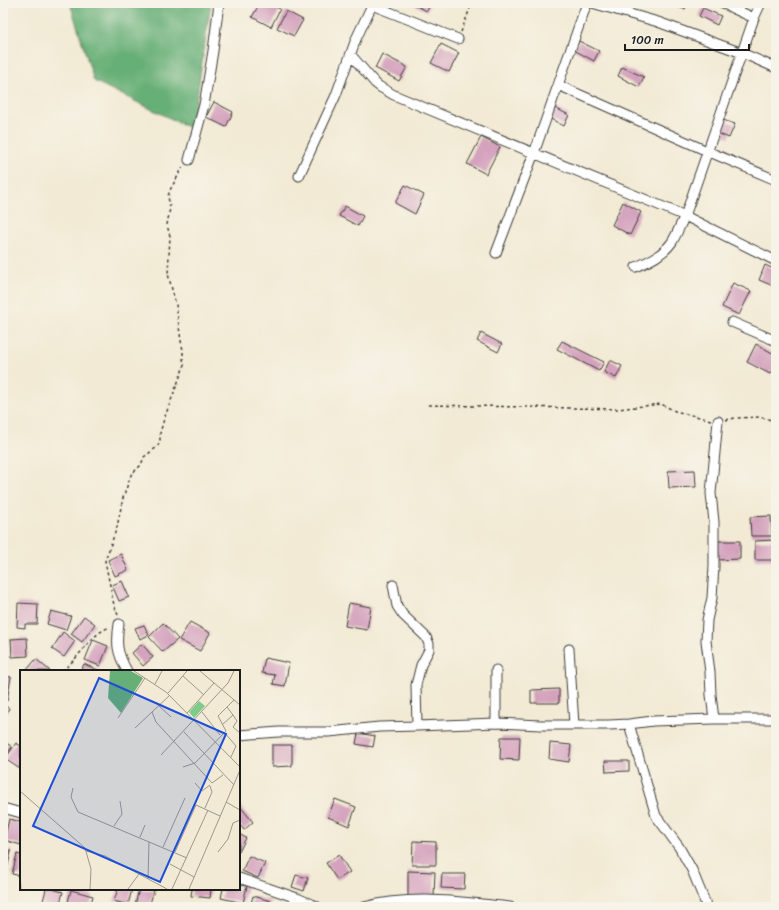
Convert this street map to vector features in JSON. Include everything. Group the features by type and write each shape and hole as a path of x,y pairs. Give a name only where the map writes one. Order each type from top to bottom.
{"street":[{"path":"189,160 204,105 219,3"},
{"path":"496,253 534,153 587,3"},
{"path":"592,3 658,22 742,53 776,68"},
{"path":"724,3 754,18"},
{"path":"636,267 663,253 671,243 685,216 754,18 761,3"},
{"path":"299,176 336,95 356,39 372,4 458,40"},
{"path":"351,55 376,83 394,95 685,216 776,261"},
{"path":"558,85 776,180"},
{"path":"732,322 776,341"},
{"path":"714,719 706,641 707,620 712,598 714,566 714,529 711,493 718,422"},
{"path":"393,585 397,606 403,615 426,637 429,644 429,650 421,665 416,685 417,726"},
{"path":"118,624 117,645 121,660 126,670"},
{"path":"569,649 574,725"},
{"path":"496,670 496,723"},
{"path":"240,735 279,732 329,732 379,727 496,723 540,725 609,725 653,721 776,719"},
{"path":"629,724 656,816 679,847 692,870 706,907"},
{"path":"3,808 20,813"},
{"path":"240,878 297,898 318,907"},
{"path":"364,907 390,902 415,900 460,902 510,907"}],"path":[{"path":"458,40 472,3"},
{"path":"63,670 103,629 118,624 118,614 114,605 105,561 117,527 123,498 131,475 141,465 144,457 160,442 160,432 164,419 184,366 176,304 168,274 170,236 167,225 170,208 168,196 170,190 189,160"},
{"path":"429,405 618,409 661,404 675,410 718,422 735,418 759,417 776,420"}],"green space":[{"path":"70,3 211,3 192,129 94,81"}],"building":[{"path":"260,3 269,3 280,9 271,27 252,17"},
{"path":"410,3 431,3 427,11"},
{"path":"670,3 687,3 685,9 670,5"},
{"path":"703,8 721,16 717,25 699,16"},
{"path":"286,11 303,20 294,36 277,28"},
{"path":"579,41 599,51 594,61 574,50"},
{"path":"441,44 459,53 449,72 431,63"},
{"path":"382,54 407,67 399,81 375,68"},
{"path":"622,67 644,77 639,87 618,76"},
{"path":"214,102 233,112 226,127 206,117"},
{"path":"555,108 569,115 564,126 549,118"},
{"path":"723,120 735,124 729,138 717,133"},
{"path":"481,137 500,147 486,174 467,164"},
{"path":"405,185 424,195 415,214 395,203"},
{"path":"623,202 641,212 630,235 612,225"},
{"path":"345,206 363,216 358,226 339,216"},
{"path":"765,265 776,270 776,287 759,280"},
{"path":"733,283 751,291 739,315 722,307"},
{"path":"481,333 502,344 498,352 477,341"},
{"path":"562,341 604,362 599,371 557,349"},
{"path":"756,344 776,355 776,362 770,374 747,362"},
{"path":"610,360 622,366 616,378 604,372"},
{"path":"695,470 696,487 669,488 668,471"},
{"path":"771,516 772,536 751,536 750,517"},
{"path":"775,540 775,560 755,560 755,541"},
{"path":"716,541 740,541 740,559 717,560"},
{"path":"121,554 128,570 115,576 108,560"},
{"path":"122,581 129,597 119,601 112,585"},
{"path":"18,603 38,604 37,624 25,624 25,628 17,627"},
{"path":"349,603 371,607 367,630 345,626"},
{"path":"51,611 71,616 66,630 47,624"},
{"path":"84,616 95,624 82,642 71,634"},
{"path":"190,622 210,633 200,651 179,640"},
{"path":"163,623 178,639 163,652 149,637"},
{"path":"144,625 149,635 140,639 135,628"},
{"path":"63,632 75,641 64,657 52,649"},
{"path":"27,638 28,656 12,657 11,639"},
{"path":"93,640 108,646 100,666 85,660"},
{"path":"142,644 153,657 143,666 132,653"},
{"path":"265,658 289,663 285,686 273,684 275,675 262,673"},
{"path":"36,659 49,670 27,670"},
{"path":"84,664 98,670 81,670"},
{"path":"3,676 11,677 7,701 3,700"},
{"path":"559,689 559,703 531,703 531,690"},
{"path":"3,705 9,708 3,722"},
{"path":"358,733 375,736 373,747 356,744"},
{"path":"501,737 520,737 519,760 500,759"},
{"path":"4,741 12,747 3,759 3,743"},
{"path":"16,743 20,745 20,769 5,759"},
{"path":"550,743 571,745 569,762 549,759"},
{"path":"272,745 292,745 292,766 272,767"},
{"path":"605,761 629,761 629,771 606,772"},
{"path":"335,799 356,807 349,826 328,817"},
{"path":"240,806 253,822 244,830 240,825"},
{"path":"9,819 20,822 20,845 4,840"},
{"path":"240,835 246,838 240,850"},
{"path":"413,841 436,842 436,865 412,865"},
{"path":"3,849 11,851 4,883 3,883"},
{"path":"17,854 20,855 20,876 12,874"},
{"path":"339,855 350,872 337,880 326,863"},
{"path":"249,856 265,863 258,878 242,871"},
{"path":"408,871 435,872 434,896 408,896"},
{"path":"442,874 465,874 464,889 441,888"},
{"path":"296,875 308,878 304,891 292,887"},
{"path":"240,884 247,886 243,903 221,898 223,890 240,890"},
{"path":"46,890 63,892 59,907 42,905"},
{"path":"71,890 93,896 90,907 67,906"},
{"path":"118,890 132,890 128,905 114,901"},
{"path":"139,890 154,890 149,907 135,905"},
{"path":"192,890 211,890 210,898 191,896"},
{"path":"253,896 271,901 269,907 250,907"}]}
